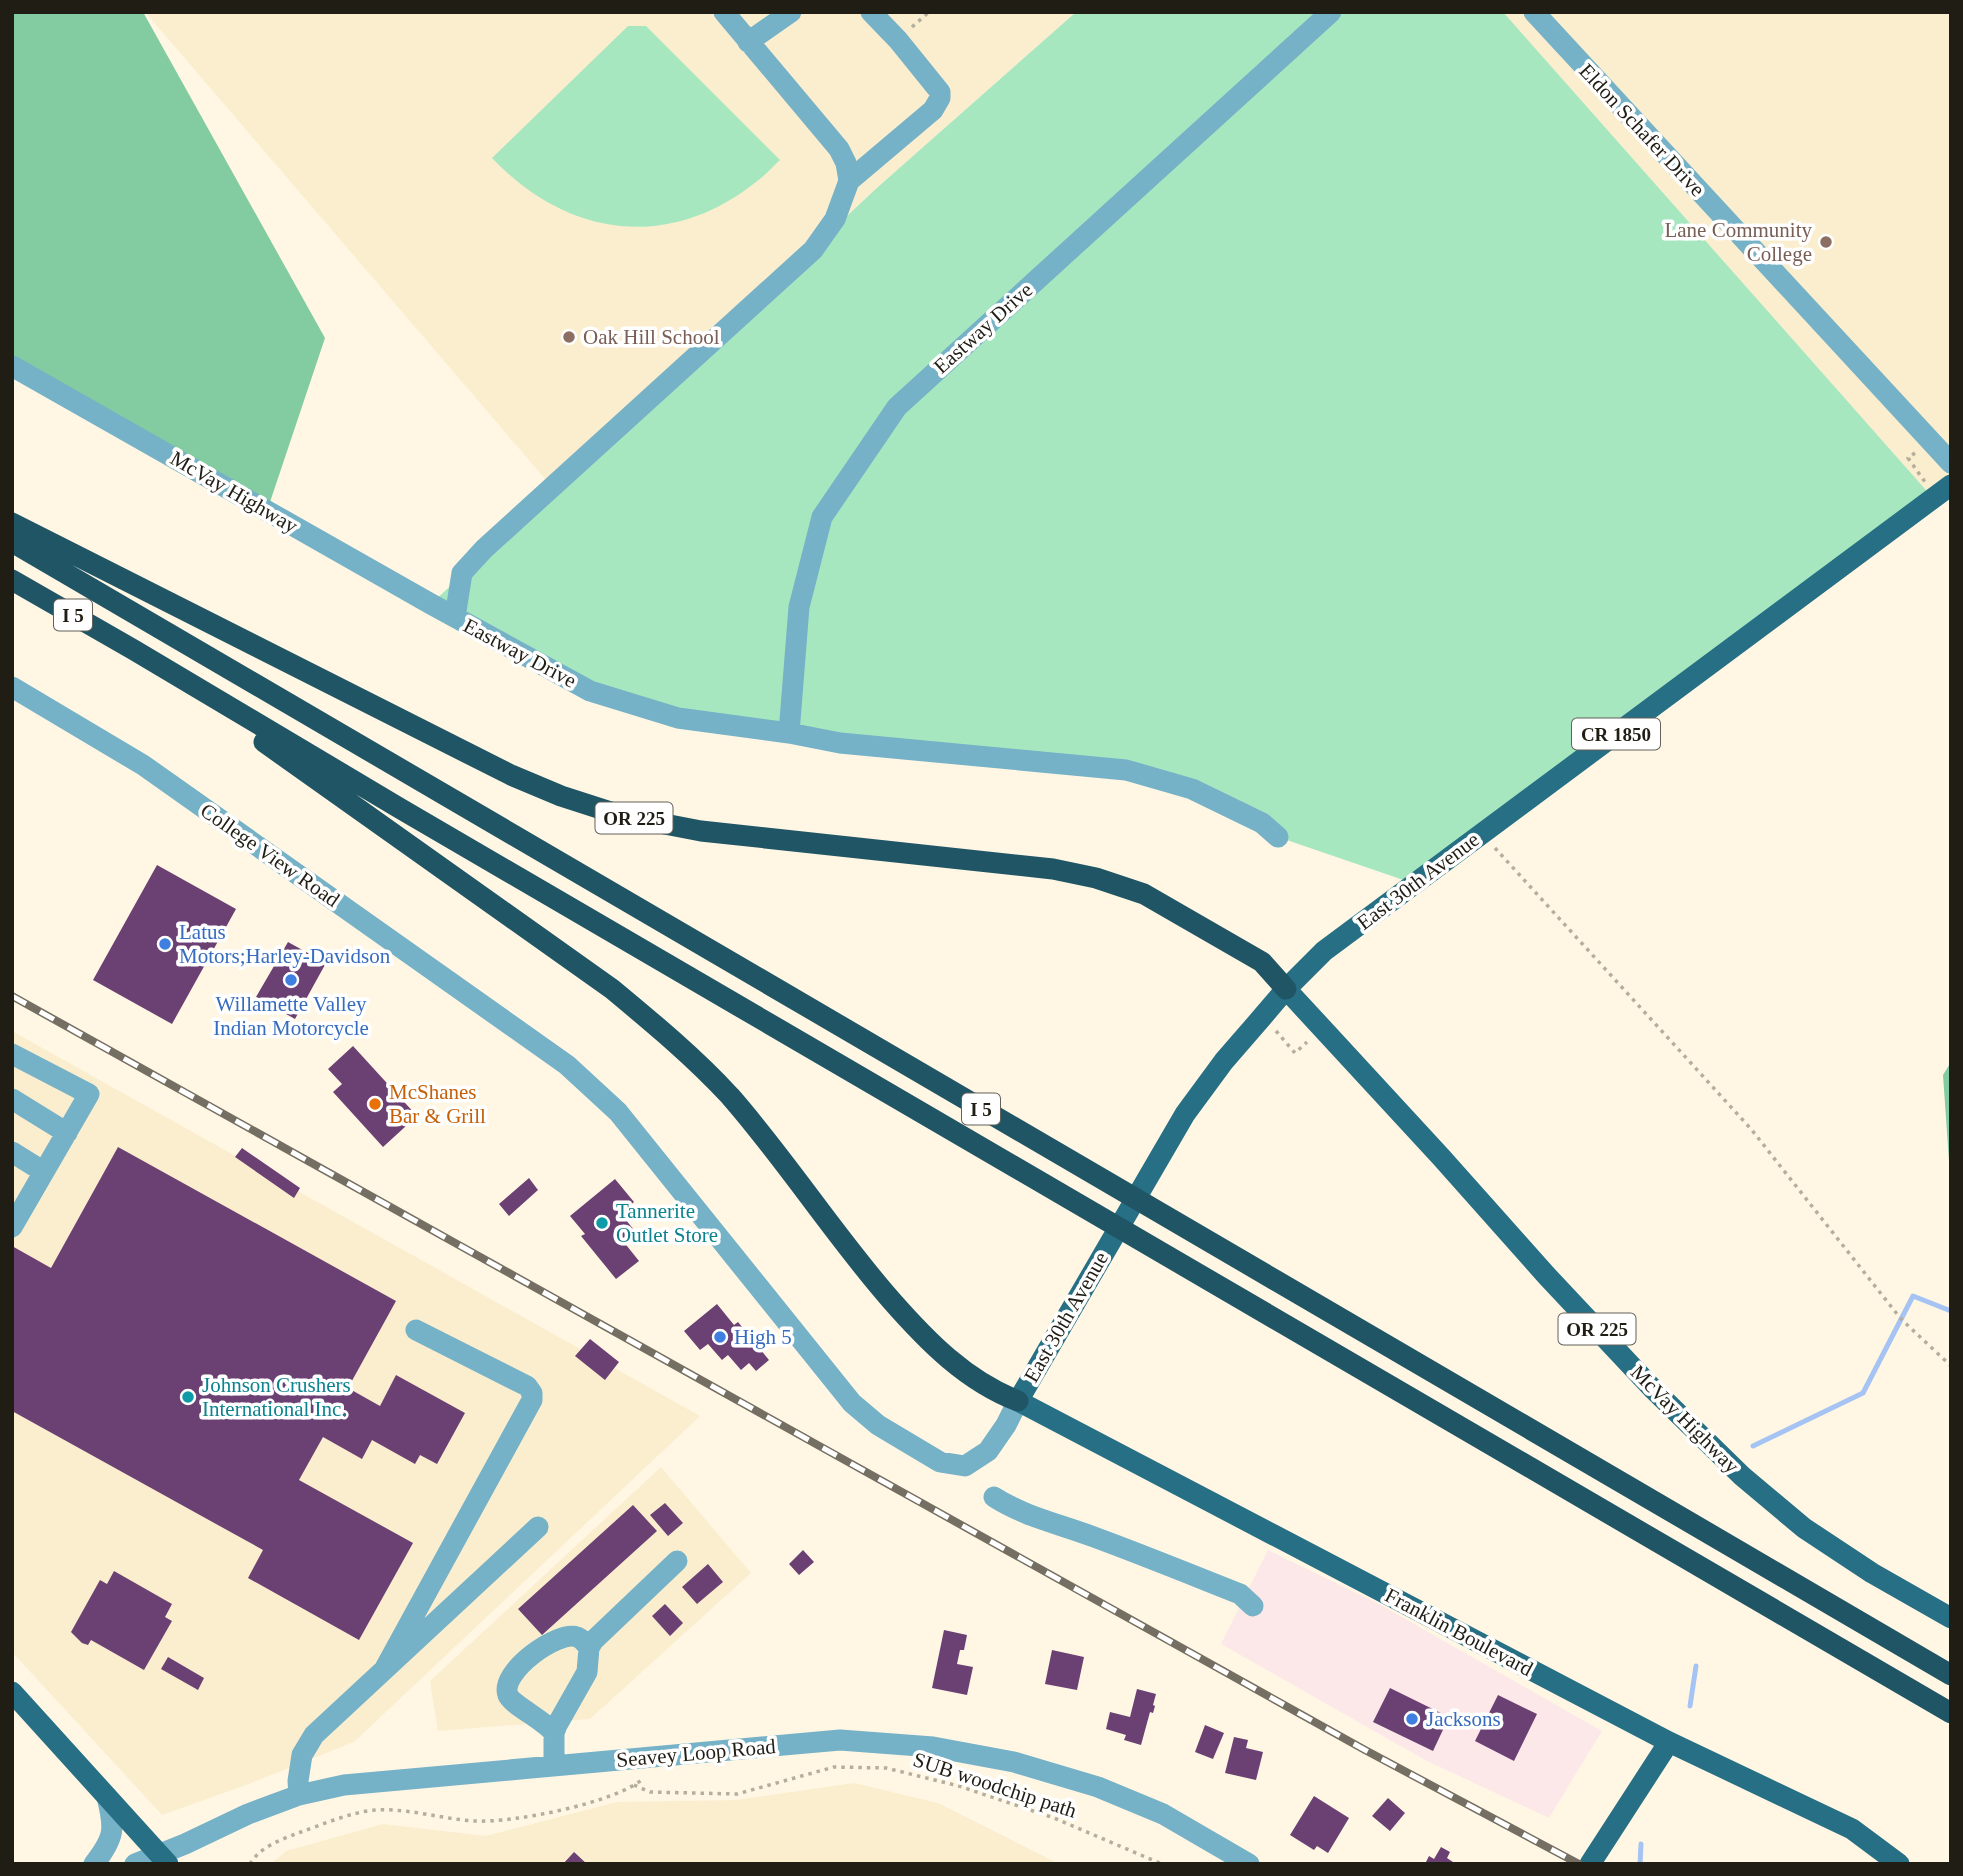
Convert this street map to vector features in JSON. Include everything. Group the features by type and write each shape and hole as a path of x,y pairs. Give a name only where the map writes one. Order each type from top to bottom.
{"highway":[{"name":"OR 225","path":"12,523 511,775 561,796 623,816 701,831 1053,869 1096,878 1144,894 1186,917 1262,962 1286,989"},
{"name":"I 5","path":"12,542 1951,1675"},
{"name":"I 5","path":"12,580 1951,1713"},
{"path":"134,650 612,989 666,1034 729,1096 864,1269 923,1336 960,1368 999,1393 1018,1401"}],"main road":[{"name":"East 30th Avenue","path":"1018,1401 1185,1114 1224,1061 1286,989 1324,951 1951,485"},
{"name":"McVay Highway","path":"1286,989 1546,1275 1653,1388 1742,1476 1804,1528 1872,1573 1951,1618"},
{"name":"Franklin Boulevard","path":"1018,1401 1669,1742 1852,1829 1899,1864"},
{"path":"12,1692 164,1859"},
{"path":"1590,1864 1669,1742"}],"street":[{"path":"723,12 839,149 846,163 849,181"},
{"path":"748,42 791,12"},
{"path":"455,617 462,573 484,549 813,250 835,219 849,181 933,110 940,98 940,92 898,40 871,12"},
{"name":"Eastway Drive","path":"789,733 799,607 822,517 897,407 1331,12"},
{"name":"Eldon Schafer Drive","path":"1534,12 1951,463"},
{"name":"McVay Highway","path":"12,366 455,617"},
{"name":"Eastway Drive","path":"455,617 590,691 678,718 789,733 839,743 1126,770 1192,789 1262,823 1278,837"},
{"name":"College View Road","path":"12,687 143,765 568,1065 618,1112 852,1403 878,1425 940,1462 965,1466 988,1451 1018,1401"},
{"path":"12,1055 89,1094 44,1172 15,1214"},
{"path":"12,1099 67,1133"},
{"path":"12,1153 44,1172"},
{"path":"384,1670 532,1400 532,1393 527,1386 416,1330"},
{"path":"994,1497 1044,1521 1091,1535 1240,1594 1253,1606"},
{"path":"299,1795 302,1755 314,1735 538,1527"},
{"path":"554,1766 556,1725 587,1671 589,1648 593,1641 677,1561"},
{"path":"554,1733 547,1724 515,1704 508,1696 507,1685 511,1675 529,1658 557,1639 575,1636 589,1648"},
{"name":"Seavey Loop Road","path":"135,1864 164,1859 248,1814 299,1795 344,1785 840,1740 933,1747 1014,1762 1098,1787 1163,1814 1249,1864"},
{"path":"94,1864 110,1840 113,1826 107,1797"}],"path":[{"path":"1482,834 1751,1129 1901,1319 1951,1366"},
{"path":"1263,1016 1295,1053 1321,1029"},
{"name":"SUB woodchip path","path":"250,1864 261,1851 276,1842 372,1810 401,1810 447,1819 479,1821 556,1810 605,1798 634,1785 650,1791 737,1794 834,1768 886,1768 959,1786 1042,1814 1162,1864"}],"shaded area":[{"name":"Oak Hill School","path":"145,12 1076,12 879,186 552,487"},
{"name":"Lane Community College","path":"1501,12 1951,12 1951,485 1933,498"},
{"path":"12,1031 700,1416 354,1742 162,1815 12,1652"},
{"path":"661,1467 751,1573 590,1719 438,1731 430,1681"},
{"path":"1268,1550 1379,1604 1602,1731 1549,1818 1425,1760 1221,1644"},
{"path":"854,1783 938,1803 1059,1864 271,1864 286,1851 383,1824 486,1836 617,1802 737,1800"}],"green space":[{"path":"12,12 143,12 325,338 267,511 12,366"},
{"path":"1076,12 1503,12 1933,498 1415,884 1278,837 1192,789 640,706 431,604 879,186"},
{"path":"628,26 646,26 780,160 759,180 722,204 688,219 654,226 619,226 585,219 553,205 521,185 492,158"},
{"path":"1951,1062 1951,1167 1943,1075"}],"building":[{"name":"Latus Motors;Harley-Davidson","path":"157,865 236,909 172,1024 93,980"},
{"name":"Willamette Valley Indian Motorcycle","path":"288,942 326,963 295,1019 256,997"},
{"name":"McShanes Bar & Grill","path":"353,1046 417,1116 383,1147 333,1092 342,1084 328,1069"},
{"name":"Johnson Crushers International Inc.","path":"118,1147 396,1301 348,1388 380,1406 396,1375 465,1413 437,1464 420,1455 415,1464 372,1440 362,1459 323,1437 299,1480 413,1543 359,1640 248,1578 263,1550 12,1411 12,1246 51,1268"},
{"path":"242,1148 300,1188 294,1198 235,1157"},
{"path":"529,1178 538,1190 509,1216 499,1204"},
{"name":"Tannerite Outlet Store","path":"615,1179 634,1202 620,1213 635,1231 623,1241 639,1261 616,1279 581,1236 585,1234 570,1216"},
{"name":"High 5","path":"717,1304 734,1325 738,1322 769,1360 756,1371 749,1363 741,1370 728,1355 722,1360 708,1344 700,1350 684,1331"},
{"path":"590,1339 619,1362 605,1380 575,1356"},
{"path":"665,1503 683,1523 668,1536 650,1515"},
{"path":"633,1505 657,1531 542,1635 518,1609"},
{"path":"803,1550 814,1562 799,1575 789,1564"},
{"path":"708,1564 723,1582 697,1604 682,1587"},
{"path":"114,1571 172,1604 165,1617 172,1621 144,1670 91,1640 88,1645 82,1643 71,1632 100,1580 107,1584"},
{"path":"665,1604 683,1623 670,1636 652,1616"},
{"path":"944,1630 967,1635 957,1664 973,1667 967,1695 932,1688"},
{"path":"1052,1650 1084,1657 1077,1690 1045,1684"},
{"path":"168,1657 204,1678 198,1690 161,1669"},
{"path":"1390,1688 1449,1717 1433,1751 1373,1722"},
{"path":"1137,1689 1156,1694 1153,1713 1150,1712 1141,1745 1124,1740 1126,1735 1106,1729 1110,1712 1130,1717"},
{"path":"1498,1695 1537,1714 1514,1761 1475,1741"},
{"path":"1205,1725 1224,1733 1213,1759 1195,1752"},
{"path":"1234,1737 1248,1740 1246,1748 1263,1752 1256,1780 1225,1773"},
{"path":"1314,1796 1349,1818 1328,1853 1317,1846 1314,1850 1290,1835"},
{"path":"1388,1798 1405,1813 1390,1831 1372,1816"},
{"path":"1441,1847 1450,1852 1447,1858 1456,1864 1425,1864 1429,1856 1434,1859"},
{"path":"574,1852 587,1864 563,1864"}],"waterway":[{"path":"1753,1446 1863,1393 1913,1296 1951,1311"},
{"path":"1690,1706 1696,1666"},
{"path":"1640,1864 1641,1844"}],"railway":[{"path":"12,996 1365,1750 1579,1864"}],"place":[{"name":"Lane Community College","path":"1826,242"},
{"name":"Oak Hill School","path":"569,337"},
{"name":"Latus Motors;Harley-Davidson","path":"165,944"},
{"name":"Willamette Valley Indian Motorcycle","path":"291,980"},
{"name":"McShanes Bar & Grill","path":"375,1104"},
{"name":"Tannerite Outlet Store","path":"602,1223"},
{"name":"High 5","path":"720,1337"},
{"name":"Johnson Crushers International Inc.","path":"188,1397"},
{"name":"Jacksons","path":"1412,1719"}]}
